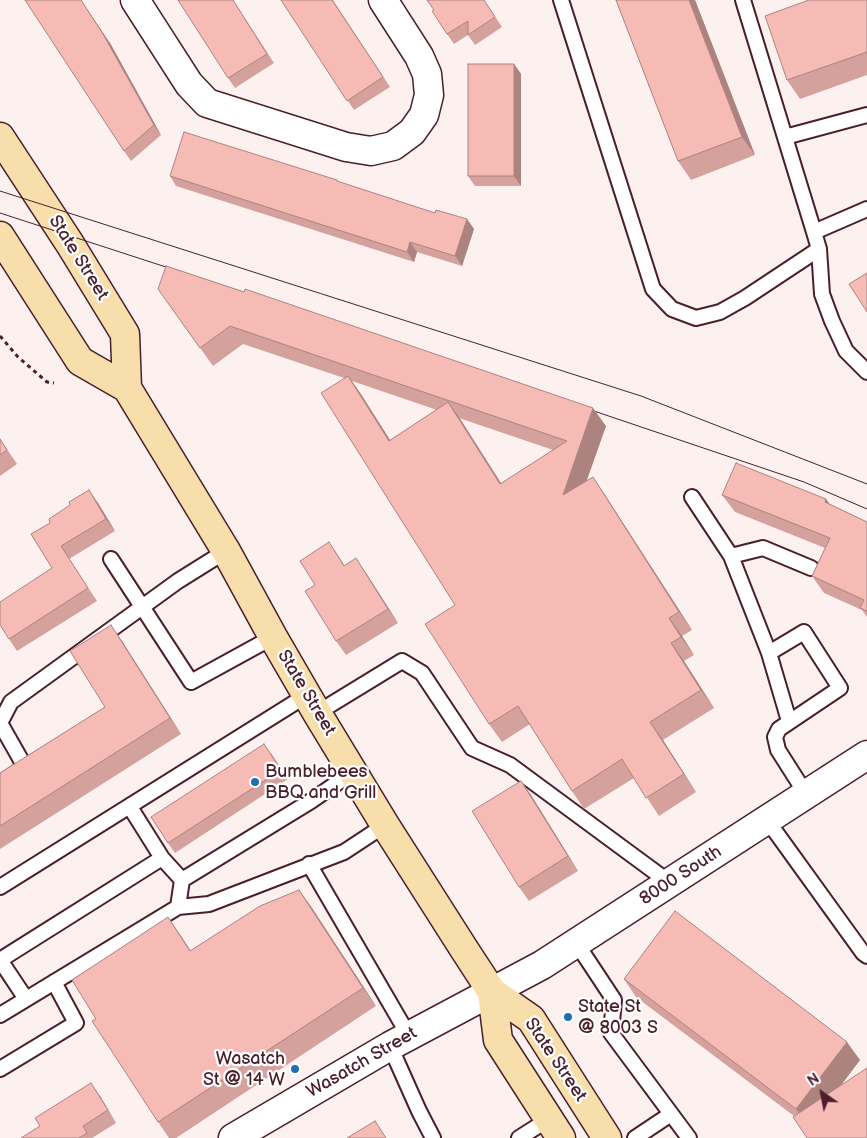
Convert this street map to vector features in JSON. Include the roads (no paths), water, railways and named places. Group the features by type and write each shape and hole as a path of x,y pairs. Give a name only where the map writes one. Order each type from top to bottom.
{"main road":[{"name":"State Street","path":"0,137 126,334 127,388"},
{"name":"State Street","path":"0,236 80,361 127,388 178,469 273,637 385,825 492,992 531,1019 607,1138"},
{"name":"State Street","path":"492,992 498,1040 555,1128"}],"street":[{"path":"135,0 189,84 207,103 346,147 371,151 393,146 412,132 424,115 430,95 427,74 419,56 383,0"},
{"name":"8000 South","path":"492,992 577,944 867,755"},
{"name":"Wasatch Street","path":"239,1136 399,1041 492,992"}],"lane":[{"path":"561,0 653,289 672,309 696,318 720,312 819,250"},
{"path":"743,0 819,250 822,294 846,351 867,372"},
{"path":"785,137 867,115"},
{"path":"814,232 867,209"},
{"path":"692,497 731,556 769,653 789,721"},
{"path":"731,556 763,548 810,568"},
{"path":"0,784 25,767 0,723 11,702 178,581 226,551"},
{"path":"111,559 190,682 273,637"},
{"path":"769,653 804,632 840,688 789,721 779,729 775,737 778,750 806,794"},
{"path":"0,887 130,807 312,704 402,661 422,673 472,748 510,765 670,883"},
{"path":"182,880 311,801 353,772"},
{"path":"130,807 162,858 182,880"},
{"path":"767,820 867,956"},
{"path":"0,1015 178,907 209,904 344,852 385,825"},
{"path":"26,999 0,960 162,858"},
{"path":"309,864 399,1041 419,1111 433,1138"},
{"path":"178,907 182,880"},
{"path":"577,944 614,1000 611,1033 689,1138"},
{"path":"0,1069 76,1023 54,982"},
{"path":"635,1138 671,1114"},
{"path":"520,1138 555,1128"}],"tram line":[{"path":"0,191 641,396 867,484"},
{"path":"0,213 258,297"},
{"path":"582,407 804,482 867,509"}],"place":[{"name":"Bumblebees BBQ and Grill","path":"255,782"},
{"name":"State St @ 8003 S","path":"568,1017"},
{"name":"Wasatch St @ 14 W","path":"295,1069"}]}
